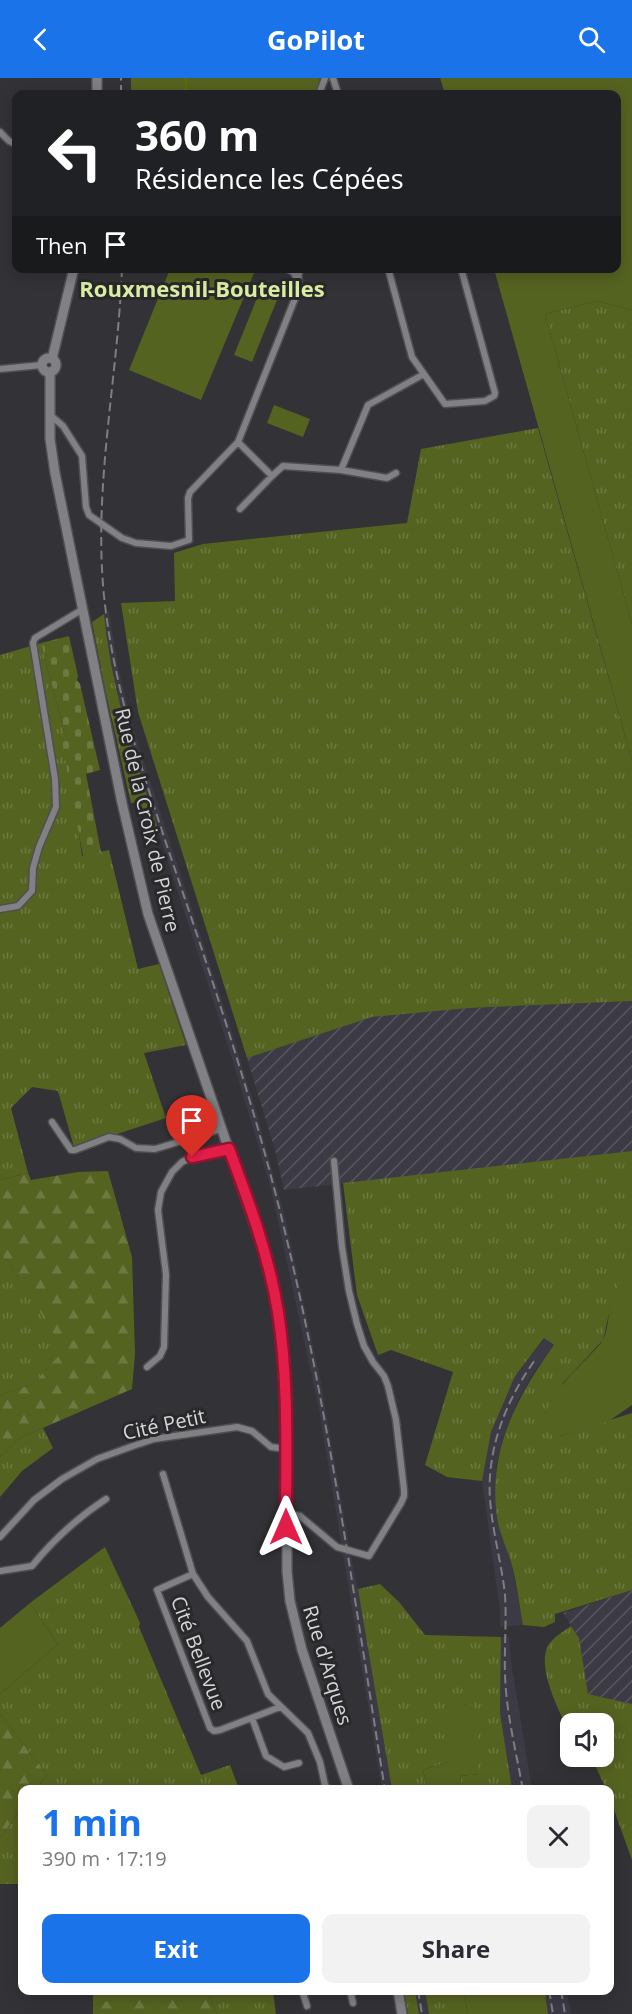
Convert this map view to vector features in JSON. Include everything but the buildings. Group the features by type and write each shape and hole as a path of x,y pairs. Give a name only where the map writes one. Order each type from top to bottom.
{"main road":[{"path":"52,359 45,360 42,365 45,371 50,372 56,367 52,359 73,273"},
{"name":"Rue de la Croix de Pierre","path":"50,372 50,439 55,473 122,803 148,915 267,1261 278,1313 283,1365 286,1513"},
{"name":"Rue d'Arques","path":"286,1513 287,1571 293,1621 347,1785"},
{"path":"399,1995 402,2014"}],"street":[{"path":"0,132 12,142"},
{"path":"294,273 299,283"},
{"path":"49,413 63,426 82,456 86,507 89,515 122,538 136,543 171,546 189,540 187,528 190,492 238,442 298,291 299,273"},
{"path":"389,273 412,357 445,404 485,401 494,396 494,386 462,273"},
{"path":"0,369 42,365"},
{"path":"340,470 368,405 424,374"},
{"path":"238,442 272,476"},
{"path":"240,509 283,466 340,470 387,478 396,473"},
{"path":"0,909 18,906 32,891 36,857 56,807 55,779 33,643 35,638 83,609"},
{"path":"52,1122 71,1150 109,1137 120,1139 136,1148 155,1149 221,1129"},
{"path":"147,1367 160,1356 164,1347 166,1274 158,1210 161,1192 172,1172 182,1162 192,1157 229,1149"},
{"path":"286,1513 300,1516 337,1547 369,1556 404,1496 396,1420 388,1386 364,1346 349,1291 334,1161"},
{"name":"Cité Petit","path":"0,1537 34,1500 62,1479 97,1459 143,1442 237,1427 252,1431 271,1447 286,1449"},
{"name":"Cité Bellevue","path":"163,1474 193,1574 208,1597 247,1641 268,1694 308,1733 320,1762 326,1785"},
{"path":"0,1571 32,1566 47,1546 106,1499"},
{"name":"Cité Bellevue","path":"193,1574 157,1590 210,1728 214,1731 220,1730 280,1707"},
{"path":"252,1718 266,1756 284,1767 299,1763"},
{"path":"304,1995 307,2006"},
{"path":"351,1995 353,2002"}],"shaded area":[{"path":"109,611 118,668 137,741 228,1019 285,1217 320,1378 366,1629 391,1785 381,1785 319,1409 270,1185 234,1065 125,729 106,639 104,614"},
{"path":"632,1001 632,1151 284,1190 275,1150 247,1058 372,1017 469,1008"},
{"path":"545,1338 554,1346 534,1372 517,1402 496,1466 499,1523 512,1564 523,1625 500,1627 500,1611 482,1481 491,1432 515,1376"},
{"path":"632,1590 632,1704 588,1694 579,1638 563,1613"},
{"path":"509,1636 531,1785 511,1785 500,1713 501,1637"},
{"path":"416,1995 426,1995 429,2014 419,2014"},
{"path":"546,1995 568,1995 571,2014 548,2014"}],"green space":[{"path":"131,78 320,78 317,90 131,90"},
{"path":"440,78 632,78 632,310 597,301 545,314 632,624 632,760 495,273 621,273 621,90 444,90"},
{"path":"168,273 254,273 201,400 129,370"},
{"path":"263,283 281,290 252,362 234,355"},
{"path":"597,301 632,310 632,624 545,314"},
{"path":"274,405 310,419 303,437 267,423"},
{"path":"538,428 632,760 632,1001 469,1008 372,1017 247,1058 138,712 121,603 175,601 174,553 203,544 407,523 421,449"},
{"path":"104,614 118,695 157,826 150,830 139,802 131,803 105,689 92,622"},
{"path":"69,636 77,680 80,684 100,770 86,774 101,852 83,856 61,738 65,735 41,643"},
{"path":"41,643 65,735 82,856 109,850 138,969 159,964 186,1045 144,1053 166,1118 117,1134 108,1133 74,1147 58,1091 32,1087 11,1108 28,1173 0,1180 0,655"},
{"path":"632,1151 632,1266 613,1296 603,1340 562,1384 560,1436 632,1413 632,1590 555,1614 555,1622 544,1627 523,1625 513,1570 498,1523 495,1498 496,1474 500,1451 516,1407 554,1345 544,1338 515,1376 491,1432 482,1481 447,1477 425,1465 453,1372 391,1350 378,1355 357,1295 343,1183"},
{"path":"108,1171 132,1257 135,1354 132,1389 20,1438 0,1457 0,1395 33,1384 64,1350 7,1260 0,1255 0,1180 28,1173 31,1180 78,1172"},
{"path":"0,1255 7,1260 65,1350 33,1384 0,1395"},
{"path":"632,1266 632,1405 609,1421 560,1436 552,1435 545,1430 548,1406 564,1383 604,1338 612,1298 620,1281"},
{"path":"43,1428 53,1448 22,1471 0,1497 0,1457 20,1438"},
{"path":"105,1547 140,1623 139,1627 201,1775 230,1765 238,1785 39,1785 47,1775 0,1714 0,1694 58,1644 30,1603"},
{"path":"380,1584 399,1602 425,1635 501,1637 500,1713 511,1785 461,1785 460,1776 479,1774 448,1762 423,1770 426,1785 391,1785 358,1589"},
{"path":"30,1603 58,1644 0,1694 0,1628"},
{"path":"571,1626 579,1638 588,1694 632,1704 632,1860 614,1810 614,1785 604,1785 596,1767 614,1767 614,1713 561,1713 551,1691 545,1668 545,1657 549,1644"},
{"path":"474,1704 479,1774 460,1776 461,1785 426,1785 423,1770 448,1762 440,1709"},
{"path":"0,1714 47,1775 39,1785 18,1785 18,1813 0,1838"},
{"path":"18,1813 18,1884 0,1884 0,1838"},
{"path":"93,1995 126,1995 93,2006"},
{"path":"124,1995 209,1995 217,2014 93,2014 93,2006"},
{"path":"209,1995 274,1995 276,2014 217,2014"},
{"path":"405,1995 416,1995 419,2014 408,2014"},
{"path":"426,1995 465,1995 467,2014 429,2014"},
{"path":"465,1995 546,1995 548,2014 467,2014"}],"waterway":[{"path":"186,78 186,90"}],"railway":[{"path":"121,78 121,90"},
{"path":"122,273 102,514 101,555 108,628 121,692 138,754 235,1052 278,1204 298,1287 331,1454 384,1785"},
{"path":"522,1785 507,1703 505,1595 492,1520 490,1489 491,1469 499,1431 514,1394 535,1360"},
{"path":"419,1995 422,2014"},
{"path":"550,1995 553,2014"},
{"path":"562,1995 565,2014"}],"district":[{"name":"Rouxmesnil-Bouteilles","path":"202,288"}],"route":[{"path":"192,1157 229,1149 267,1261 278,1313 283,1365 286,1527"}]}
